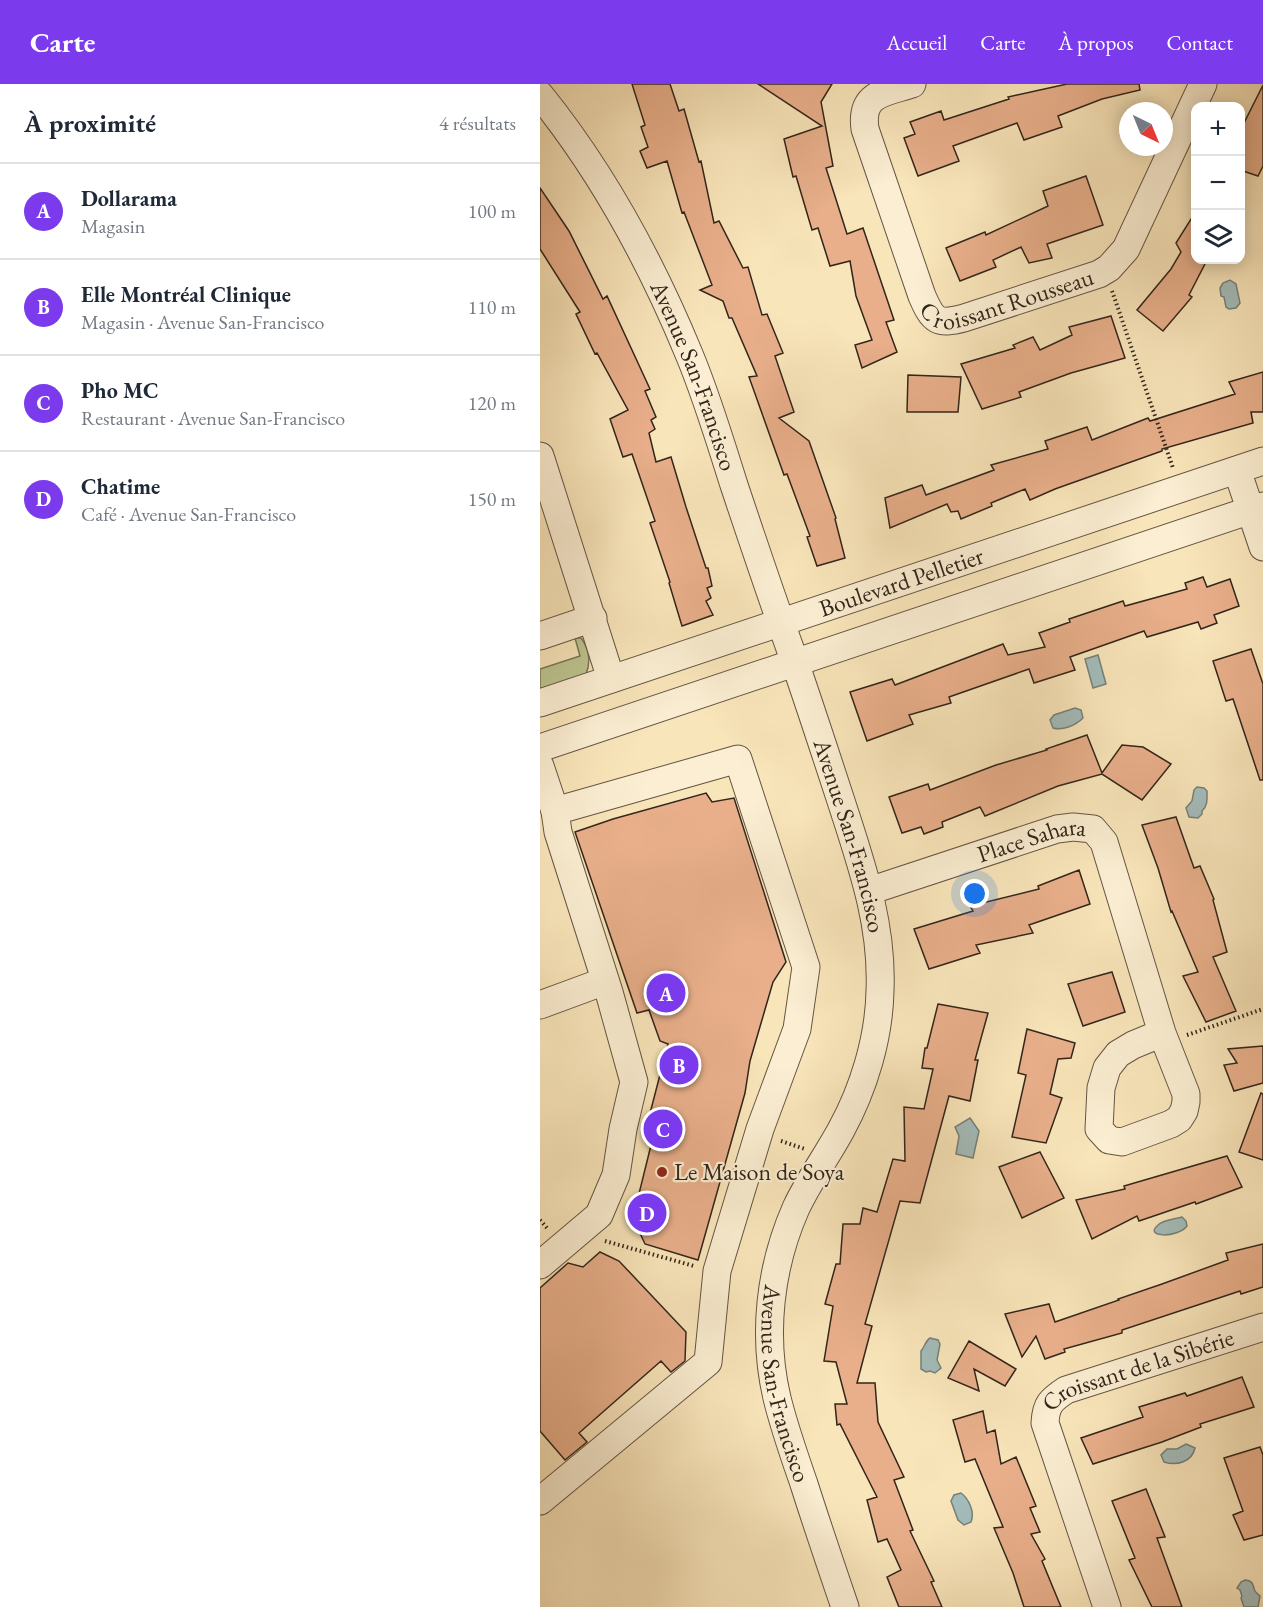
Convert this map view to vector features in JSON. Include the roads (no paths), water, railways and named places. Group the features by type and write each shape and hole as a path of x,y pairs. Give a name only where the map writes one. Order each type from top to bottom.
{"street":[{"name":"Croissant Rousseau","path":"912,84 874,98 867,105 864,121 922,297 930,315 944,322 964,318 1099,274 1118,260 1126,249 1203,84"},
{"name":"Avenue San-Francisco","path":"540,95 572,137 637,241 690,355 795,662 869,891 880,968 879,1009 874,1036 861,1084 846,1120 807,1187 790,1224 777,1264 770,1316 770,1358 777,1398 845,1607"},
{"path":"540,456 549,514 592,618 611,679"},
{"name":"Boulevard Pelletier","path":"540,703 1263,461"},
{"path":"1237,470 1257,508 1263,547"},
{"name":"Boulevard Pelletier","path":"540,748 1257,508"},
{"path":"540,636 592,618"},
{"path":"540,1501 708,1362 717,1271 760,1129 797,1029 806,968 738,759 555,811"},
{"path":"540,766 634,1082 623,1129 616,1175 599,1215 540,1265"},
{"name":"Place Sahara","path":"869,891 1057,829 1073,827 1093,829 1104,842 1164,1038"},
{"path":"540,1005 605,981"},
{"name":"Croissant de la Sibérie","path":"1107,1607 1045,1423 1046,1409 1054,1398 1066,1390 1263,1327"}],"water":[{"path":"1230,280 1236,284 1240,303 1236,308 1229,309 1226,307 1224,297 1221,296 1220,288 1223,283"},
{"path":"1098,655 1106,684 1093,688 1085,659"},
{"path":"1075,708 1081,710 1083,718 1069,727 1053,728 1050,720 1054,715"},
{"path":"1197,787 1207,791 1206,804 1198,818 1189,817 1186,808 1192,801 1194,790"},
{"path":"970,1118 979,1131 973,1158 956,1154 959,1136 955,1127"},
{"path":"1182,1217 1187,1226 1183,1230 1164,1235 1155,1232 1160,1223"},
{"path":"930,1338 938,1340 940,1344 937,1360 941,1368 935,1373 921,1369 921,1351"},
{"path":"1186,1444 1195,1448 1191,1457 1179,1463 1164,1462 1161,1455 1167,1449 1177,1449"},
{"path":"961,1493 969,1502 972,1510 971,1522 964,1525 958,1520 951,1501 954,1495"},
{"path":"1245,1580 1251,1582 1255,1592 1260,1596 1258,1607 1244,1607 1240,1590 1237,1588"}],"place":[{"name":"Dollarama","path":"666,993"},
{"name":"Elle Montréal Clinique","path":"679,1065"},
{"name":"Pho MC","path":"663,1129"},
{"name":"Le Maison de Soya","path":"662,1172"},
{"name":"Chatime","path":"647,1213"}]}
